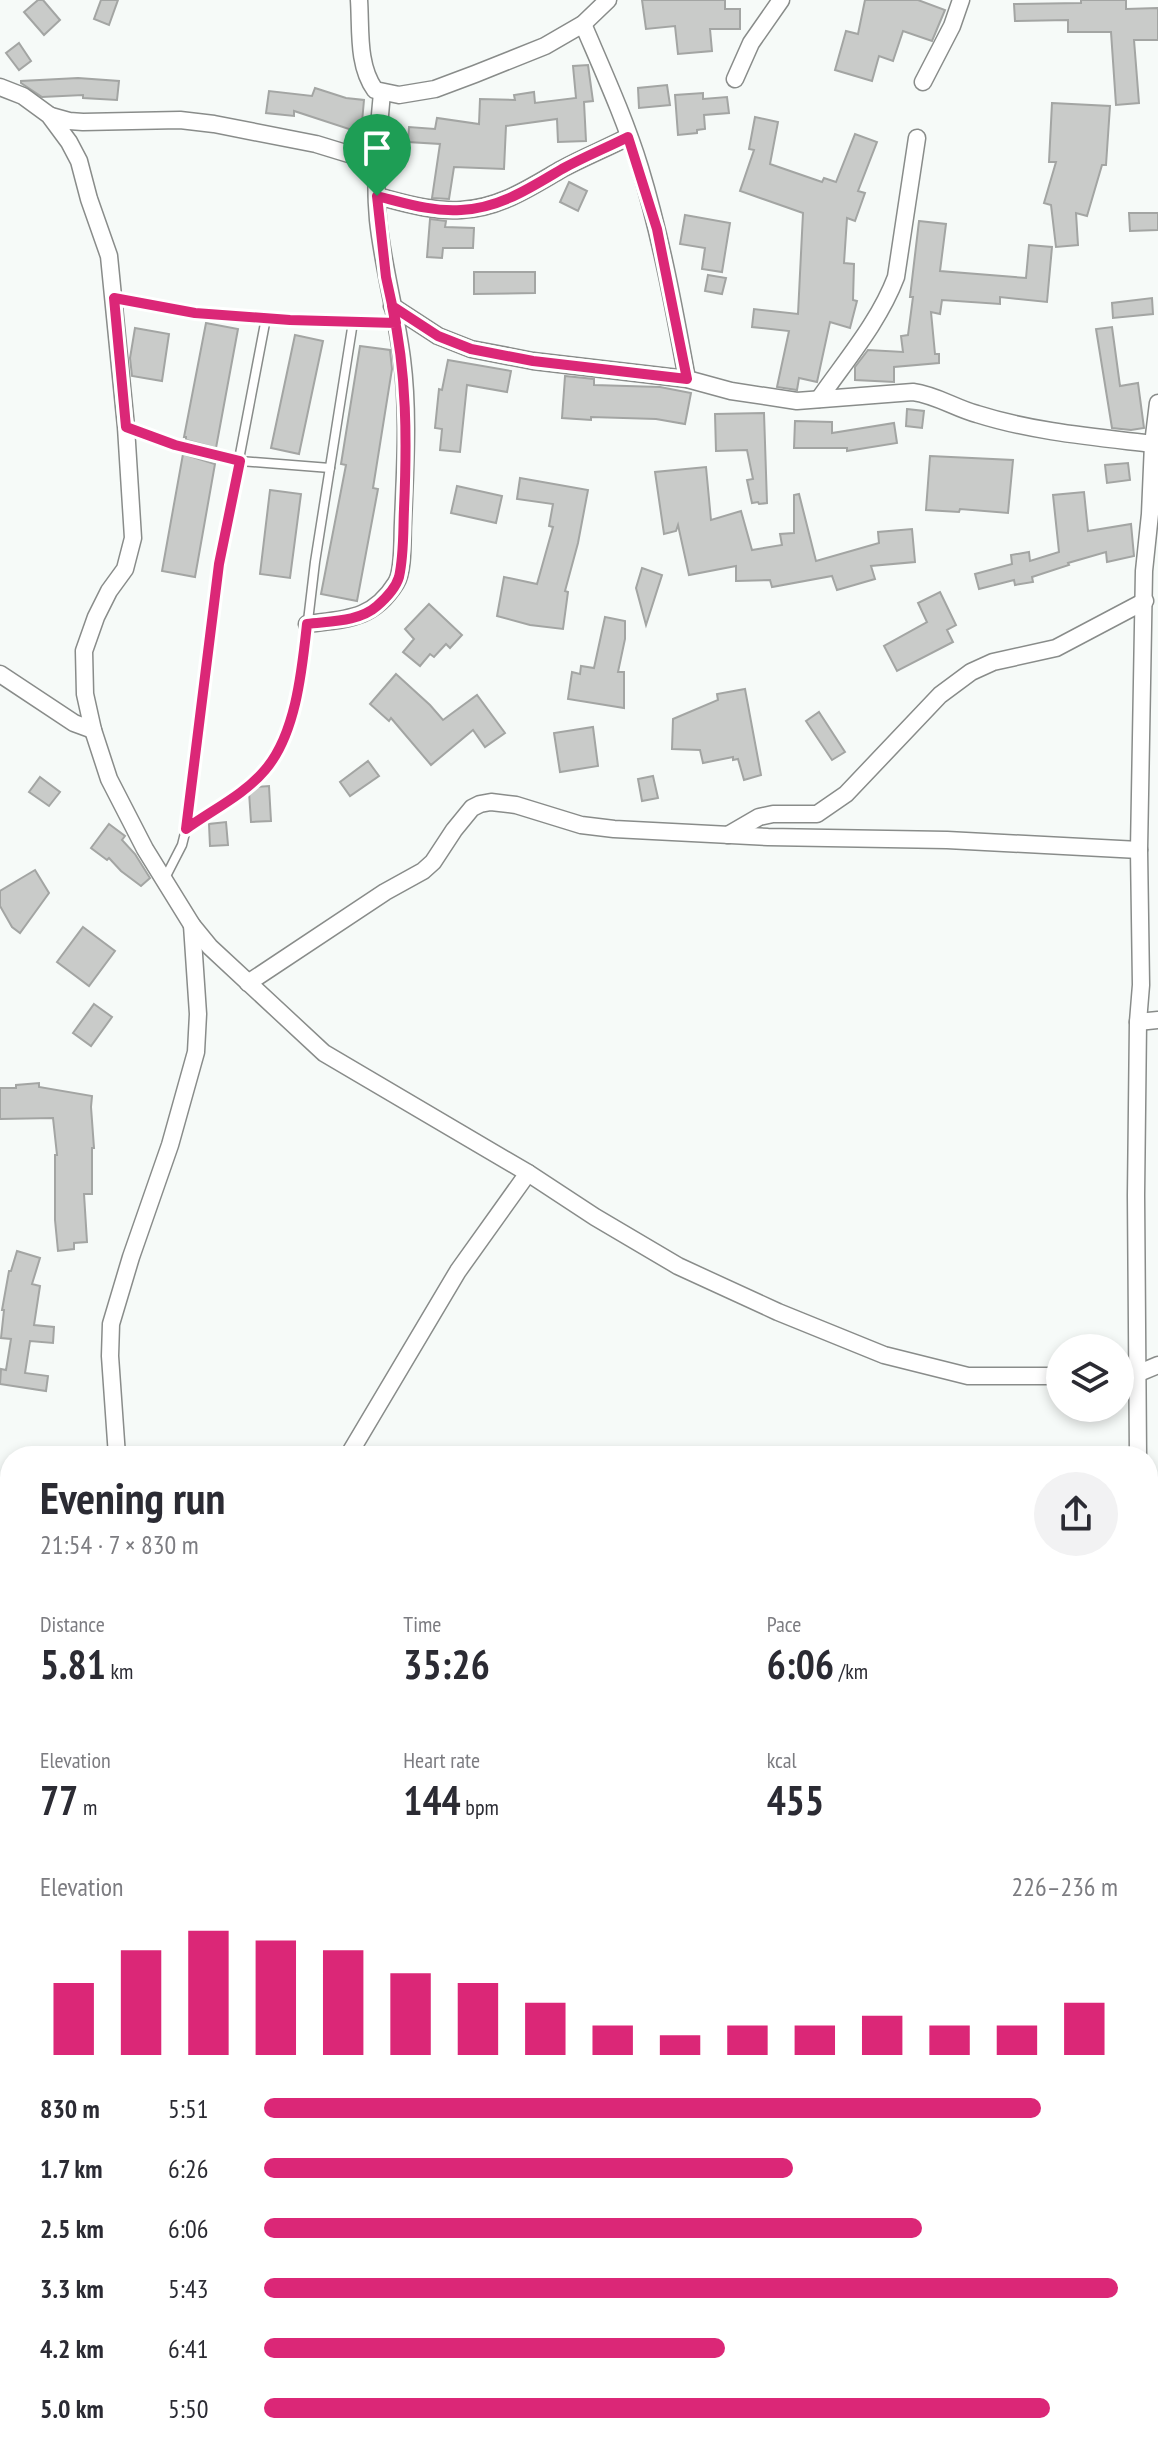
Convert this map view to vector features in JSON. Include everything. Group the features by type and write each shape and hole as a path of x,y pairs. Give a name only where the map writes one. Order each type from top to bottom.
{"street":[{"path":"359,0 363,68 367,80 375,90 399,95 435,89 545,46 583,24 608,0"},
{"path":"735,79 751,43 781,0"},
{"path":"923,82 952,26 961,0"},
{"path":"583,24 612,90 657,229 687,379"},
{"path":"0,87 23,96 49,115 69,142 79,161 109,256 126,427 133,538 125,569 109,591 84,651 85,694 93,730 113,789 163,880 192,925 210,947 324,1053 678,1266 778,1312 884,1355 968,1376 1046,1376"},
{"path":"307,624 356,618 375,608 398,579 405,469 404,386 377,196 375,162 382,93"},
{"path":"49,115 83,122 180,120 214,124 316,144 375,162"},
{"path":"377,196 429,209 459,210 494,205 524,193 564,168 628,137"},
{"path":"819,399 888,299 900,257 908,184 917,138"},
{"path":"394,315 471,349 533,361 687,379 731,391 797,401 913,392 1004,421 1061,433 1153,444"},
{"path":"1138,1446 1136,1195 1141,985 1139,850 1145,601 1151,570 1150,514 1158,403"},
{"path":"727,835 759,817 817,814 846,794 940,695 971,672 993,662 1056,648 1145,601"},
{"path":"1,676 74,723 93,730"},
{"path":"248,983 385,892 423,871 472,808 491,802 516,805 592,827 1139,850"},
{"path":"116,1446 111,1324 170,1145 196,1052 198,1014 192,925"},
{"path":"1138,1022 1158,1020"},
{"path":"354,1446 458,1271 528,1173"},
{"path":"1134,1373 1158,1365"}],"lane":[{"path":"114,298 195,313 266,318 353,322 394,315"},
{"path":"163,880 178,854 186,829 219,564 266,318"},
{"path":"186,829 265,771 276,754 295,704 353,322"},
{"path":"126,427 175,445 240,461 330,468"}],"building":[{"path":"38,0 43,0 60,20 44,35 24,12"},
{"path":"101,0 118,0 109,25 94,19"},
{"path":"642,0 725,0 725,9 740,9 740,29 710,29 712,51 678,54 675,26 646,29"},
{"path":"865,0 918,0 945,10 932,41 903,31 893,61 879,56 872,81 835,70 846,31 858,34"},
{"path":"1081,0 1126,0 1126,9 1158,8 1158,40 1134,40 1139,103 1116,105 1111,32 1068,32 1068,20 1015,21 1014,4 1081,3"},
{"path":"19,43 31,61 19,70 6,53"},
{"path":"588,65 593,101 584,102 586,141 558,142 557,119 506,126 504,169 454,167 449,199 432,198 440,144 408,142 409,127 435,129 437,118 479,124 480,99 515,100 514,95 534,92 535,103 576,98 573,66"},
{"path":"78,78 119,81 117,100 83,98 83,95 42,97 21,83 21,81"},
{"path":"667,85 670,105 639,108 638,88"},
{"path":"315,88 364,100 361,133 294,111 294,116 266,113 269,91 312,96"},
{"path":"703,93 703,99 727,97 729,113 704,115 705,129 678,135 675,95"},
{"path":"1052,103 1110,106 1106,165 1102,165 1087,216 1076,213 1078,245 1056,247 1051,205 1044,203 1056,162 1049,162"},
{"path":"755,117 778,122 770,164 822,182 824,178 836,182 855,134 877,142 858,191 865,193 855,221 847,218 844,263 854,264 853,300 857,301 850,328 830,322 817,382 799,378 797,390 777,387 789,331 752,327 754,309 798,314 803,213 740,191 754,150 749,149"},
{"path":"569,182 587,191 578,211 560,202"},
{"path":"1129,213 1158,213 1158,230 1130,231"},
{"path":"685,215 730,223 722,272 702,269 705,248 680,244"},
{"path":"430,219 446,221 445,227 474,228 473,248 443,248 442,258 427,257"},
{"path":"919,221 946,224 940,271 1026,278 1029,245 1052,247 1047,302 1000,297 1000,304 942,300 940,314 931,312 935,354 939,354 939,363 894,367 894,382 855,380 855,367 868,350 903,352 901,336 908,335"},
{"path":"474,272 535,272 535,293 474,294"},
{"path":"708,275 726,278 722,294 705,291"},
{"path":"1152,298 1153,314 1113,318 1112,303"},
{"path":"206,323 238,329 216,448 184,437"},
{"path":"1112,327 1120,386 1138,383 1144,428 1112,428 1096,329"},
{"path":"135,328 169,334 162,381 132,376 130,358"},
{"path":"295,335 323,341 299,454 271,448"},
{"path":"360,346 390,350 392,369 373,488 378,489 357,601 321,594 346,465 341,464"},
{"path":"448,360 511,371 507,392 467,385 460,452 440,450 442,429 435,428 439,389 442,390"},
{"path":"565,376 594,379 594,385 660,387 691,393 685,424 656,419 562,418"},
{"path":"907,409 924,411 922,428 906,426"},
{"path":"764,413 767,503 759,504 752,503 747,480 753,479 747,450 716,451 715,414"},
{"path":"795,421 832,422 832,433 894,423 897,443 847,451 847,448 794,448"},
{"path":"183,454 215,464 195,577 162,571"},
{"path":"930,456 1013,460 1008,513 926,510"},
{"path":"1128,463 1130,480 1107,483 1105,465"},
{"path":"706,467 711,520 741,511 752,550 782,545 780,534 794,533 794,495 799,494 816,561 879,543 878,532 912,529 915,562 871,566 875,579 837,590 832,576 772,587 770,580 736,581 736,566 689,575 678,525 676,531 664,534 655,472"},
{"path":"520,478 588,490 565,591 568,592 563,629 530,625 497,616 504,577 537,584 553,527 549,526 553,504 517,499"},
{"path":"457,486 502,496 496,523 451,513"},
{"path":"270,490 301,494 290,578 260,574"},
{"path":"1084,492 1088,531 1131,524 1134,556 1107,562 1106,552 1032,577 1033,582 1015,585 1014,580 979,589 975,574 1012,564 1011,555 1029,552 1030,561 1059,552 1053,495"},
{"path":"642,568 662,575 646,625 636,588"},
{"path":"940,592 956,625 947,630 953,642 897,671 884,646 927,622 918,603"},
{"path":"429,604 462,635 450,648 446,644 434,657 430,654 420,666 403,652 414,639 405,629"},
{"path":"605,617 625,621 625,639 618,672 624,672 624,708 568,699 572,672 580,674 581,666 594,668"},
{"path":"396,674 443,720 477,695 505,733 485,747 473,730 431,765 391,718 389,721 370,704"},
{"path":"745,689 761,775 744,780 738,759 733,760 733,757 703,763 700,750 672,749 673,719 718,700 717,694"},
{"path":"819,712 845,752 832,760 806,721"},
{"path":"593,727 598,766 560,772 554,733"},
{"path":"368,761 379,776 350,796 340,782"},
{"path":"653,776 658,798 642,801 638,779"},
{"path":"40,777 60,792 49,806 29,792"},
{"path":"269,786 271,821 251,822 249,792 256,787"},
{"path":"226,822 228,845 210,846 209,824"},
{"path":"109,824 125,836 122,840 150,878 141,886 109,858 107,860 91,848"},
{"path":"35,870 49,893 20,933 12,927 0,906 0,891"},
{"path":"83,927 115,951 89,986 57,962"},
{"path":"94,1004 112,1017 91,1046 73,1033"},
{"path":"39,1083 39,1087 92,1096 92,1194 84,1194 87,1242 74,1243 74,1249 58,1251 55,1220 57,1155 53,1118 0,1119 0,1088"},
{"path":"17,1251 40,1258 32,1284 40,1286 34,1325 54,1327 53,1343 30,1341 25,1373 48,1376 46,1391 0,1384 1,1369 6,1370 11,1339 1,1338 2,1310 9,1271"}],"route":[{"path":"377,196 386,277 396,323 195,313 114,298 126,427 175,445 240,461 219,564 186,829 250,784 265,771 276,754 295,704 307,624 356,618 375,608 398,579 405,469 405,398 402,360 396,323 392,306 418,324 438,336 471,349 533,361 687,379 657,229 628,137 564,168 524,193 494,205 459,210 429,209 377,196"}]}
